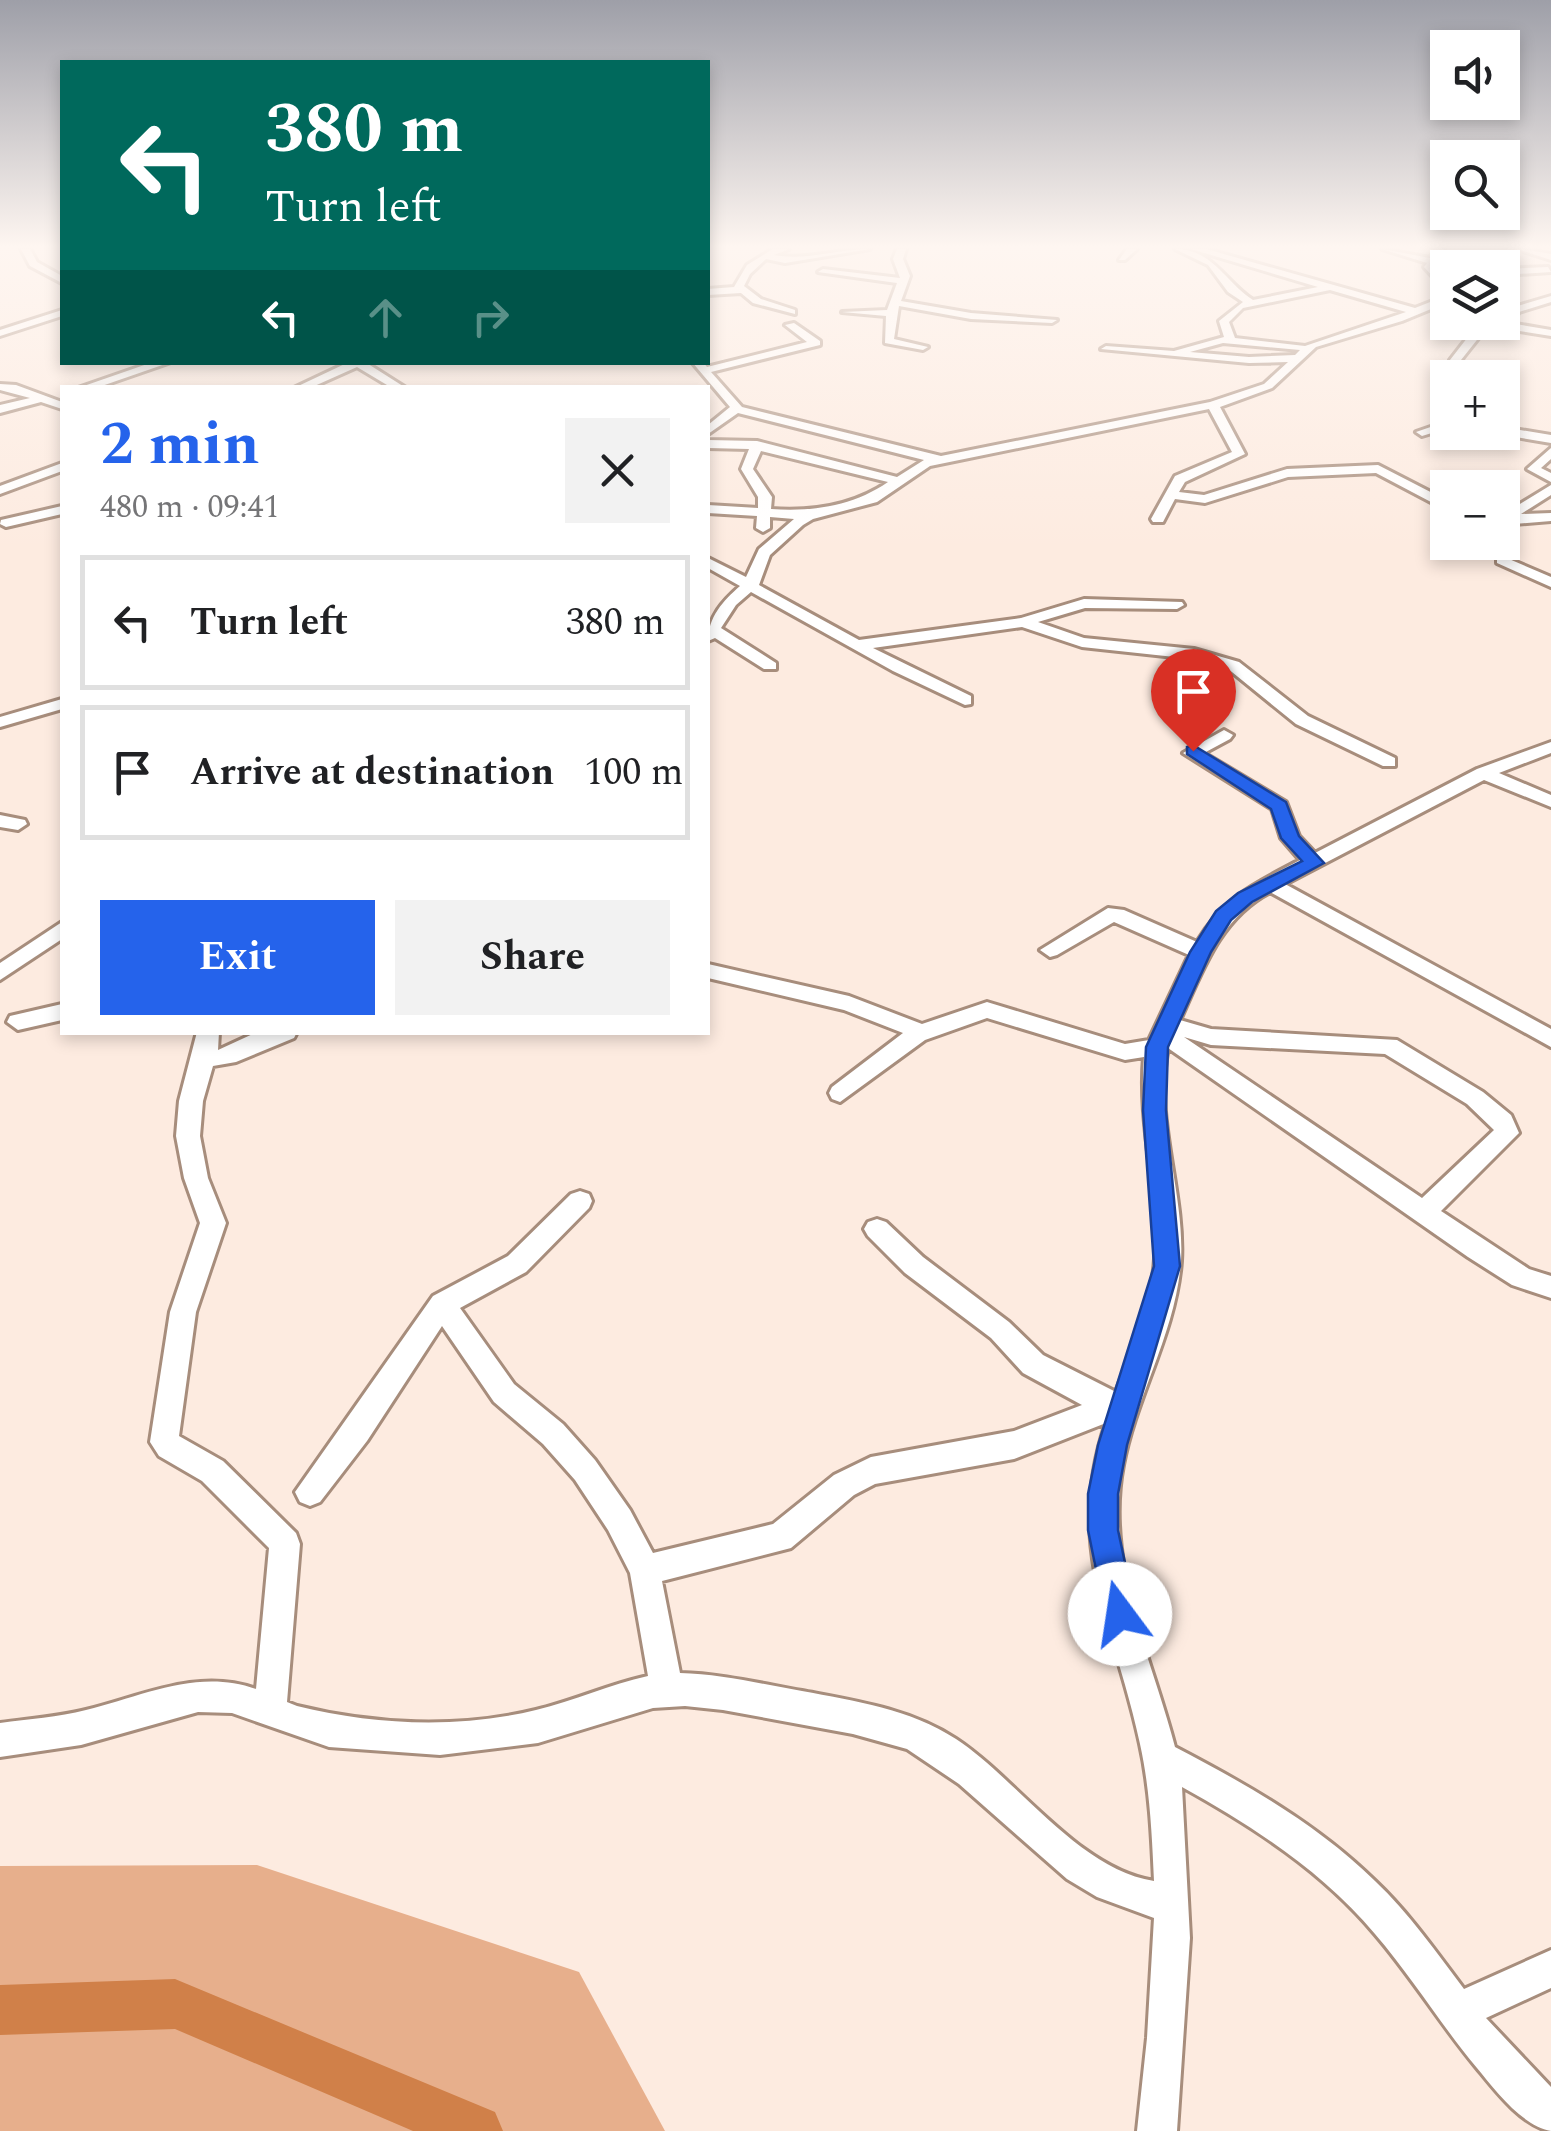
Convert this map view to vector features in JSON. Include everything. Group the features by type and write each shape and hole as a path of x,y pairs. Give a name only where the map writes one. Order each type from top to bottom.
{"street":[{"path":"710,365 790,348"},
{"path":"1176,354 1191,348"},
{"path":"710,509 808,516 872,500 913,470 942,460 1213,405 1268,386 1307,348"},
{"path":"1106,349 1248,360 1296,358"},
{"path":"93,385 156,365"},
{"path":"306,385 354,365"},
{"path":"362,365 396,385"},
{"path":"700,367 736,409 942,460"},
{"path":"0,387 12,386 54,400"},
{"path":"0,408 54,400"},
{"path":"1158,519 1186,475 1240,454 1213,405"},
{"path":"710,428 736,409"},
{"path":"1422,432 1430,430"},
{"path":"1520,435 1551,440"},
{"path":"710,444 757,445 796,452 848,472 900,481"},
{"path":"757,445 747,469 765,497 761,522 770,545"},
{"path":"1551,452 1533,470 1551,478"},
{"path":"0,490 60,468"},
{"path":"1172,495 1205,499 1287,473 1378,469 1430,497"},
{"path":"22,481 60,506"},
{"path":"1520,509 1551,489"},
{"path":"6,522 60,508"},
{"path":"770,666 712,624 752,584 753,568 770,545 808,516"},
{"path":"1520,519 1551,517"},
{"path":"1502,560 1551,582"},
{"path":"710,563 752,584 804,620 964,700"},
{"path":"857,645 1023,622 1071,605 1099,602 1177,606"},
{"path":"1023,622 1082,642 1194,654 1233,665 1302,720 1389,762"},
{"path":"0,722 60,706"},
{"path":"1224,735 1192,753 1280,806 1290,838 1314,863"},
{"path":"1156,2131 1166,2057 1171,1826 1160,1757 1111,1582 1103,1530 1106,1477 1119,1404 1167,1266 1154,1110 1163,1035 1201,952 1224,915 1245,897 1483,773 1551,747"},
{"path":"1483,773 1551,802"},
{"path":"1272,885 1551,1040"},
{"path":"1050,950 1108,915 1117,915 1201,952"},
{"path":"0,973 10,954 60,930"},
{"path":"710,971 848,1004 921,1032"},
{"path":"840,1092 921,1032 987,1010 1126,1052 1163,1035 1389,1046 1475,1098 1503,1121 1507,1134 1425,1211"},
{"path":"18,1022 60,1012"},
{"path":"270,1711 285,1544 281,1534 263,1523 223,1480 164,1442 183,1312 213,1223 196,1190 188,1155 192,1099 208,1045 234,1055 271,1035"},
{"path":"1163,1035 1521,1277 1551,1287"},
{"path":"310,1492 357,1432 442,1304 517,1264 580,1202"},
{"path":"877,1229 914,1265 1000,1330 1033,1364 1119,1404"},
{"path":"442,1304 504,1393 586,1470 645,1570 667,1690"},
{"path":"645,1570 780,1538 844,1485 871,1471 1014,1445 1119,1404"},
{"path":"0,1740 81,1728 198,1696 232,1697 284,1718 342,1731 463,1738 533,1728 667,1690 817,1711 887,1724 920,1736 948,1754 1041,1834 1106,1881 1152,1902 1169,1902"},
{"path":"1160,1757 1222,1790 1343,1871 1459,2010 1492,2058 1551,2113"},
{"path":"1459,2010 1551,1969"}],"shaded area":[{"path":"257,1865 579,1972 665,2131 0,2131 0,1866"}],"waterway":[{"path":"0,2010 175,2004 476,2131"}],"route":[{"path":"1120,1614 1103,1530 1103,1494 1112,1445 1155,1317 1167,1266 1154,1110 1157,1047 1201,952 1224,915 1245,897 1314,863 1290,838 1280,806 1193,751"}]}
